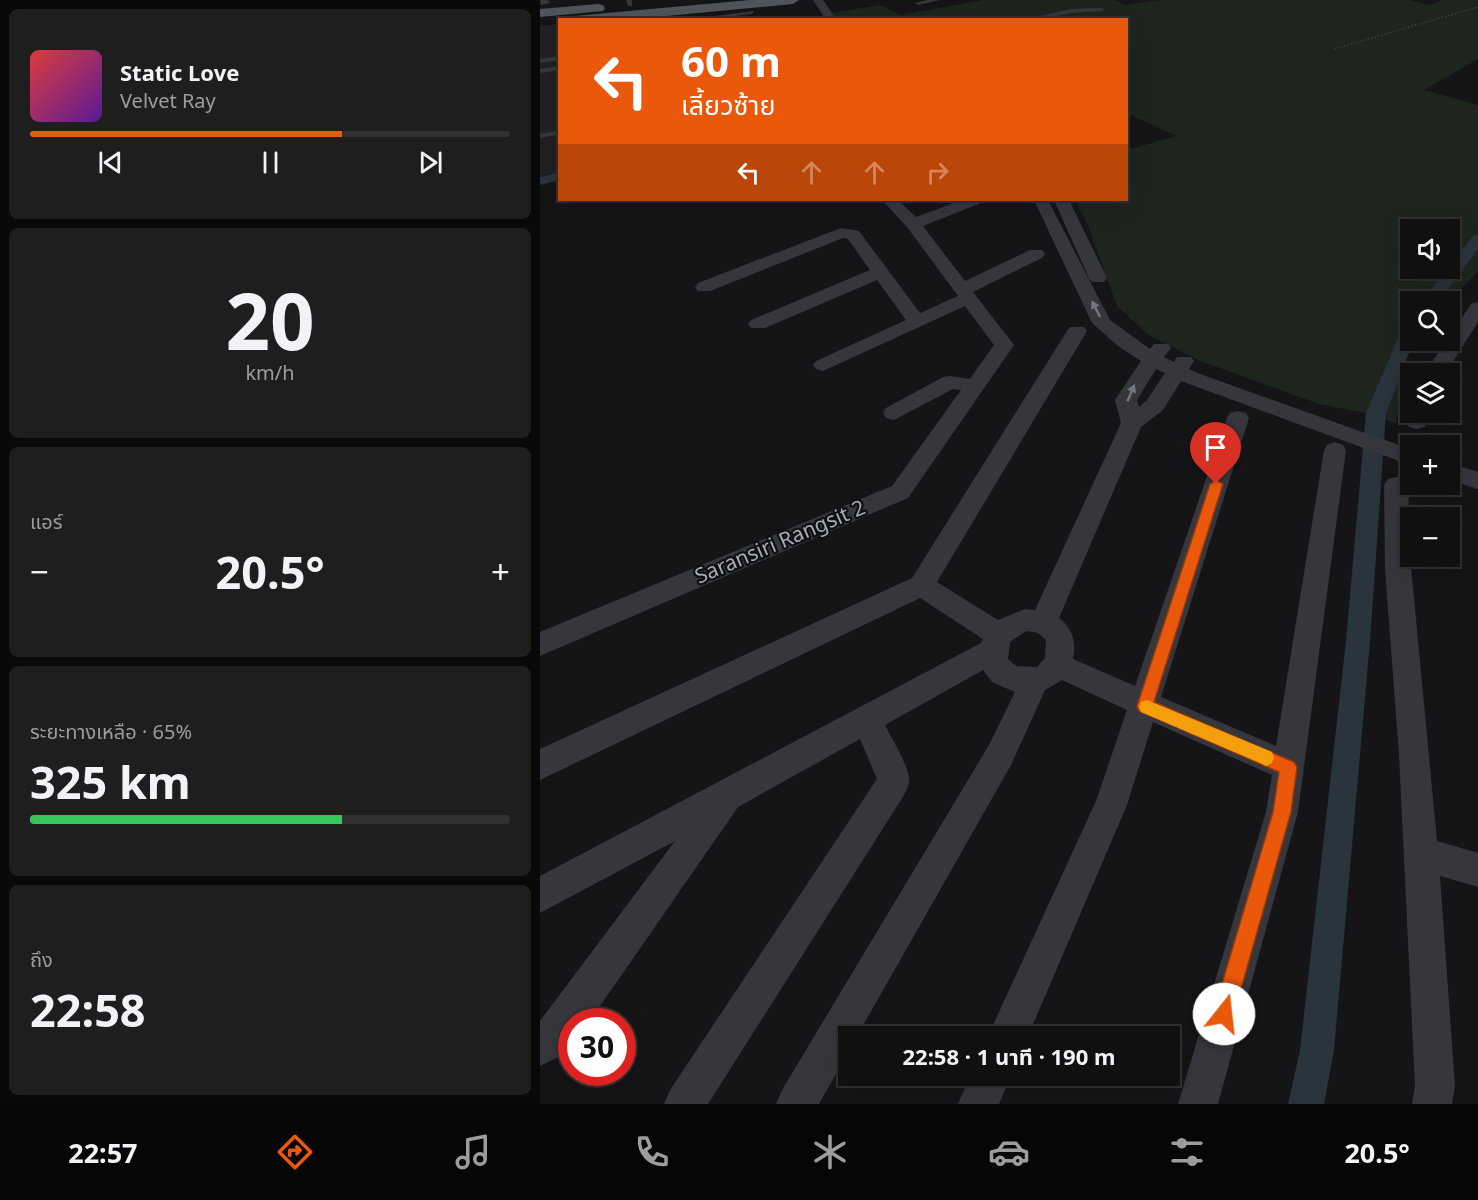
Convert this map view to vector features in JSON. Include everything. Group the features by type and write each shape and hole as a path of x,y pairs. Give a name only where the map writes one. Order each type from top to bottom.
{"main road":[{"path":"550,8 687,0"},
{"path":"615,18 656,16 700,8 807,1"}],"street":[{"path":"807,1 829,18"},
{"path":"900,208 939,201"},
{"path":"900,208 966,201"},
{"path":"1041,201 1102,323 1125,342 1156,354 1230,393 1333,432 1400,448"},
{"path":"1061,201 1112,307 1156,354"},
{"path":"894,413 997,355 1004,345 900,208"},
{"path":"1054,228 1073,225"},
{"path":"704,287 841,234 853,235 917,322"},
{"path":"823,366 917,322 1036,254"},
{"path":"758,324 881,272"},
{"path":"1441,363 1478,308"},
{"path":"540,765 921,585 1077,331"},
{"path":"1132,423 1126,400 1156,354"},
{"name":"Saransiri Rangsit 2","path":"540,644 900,492 997,355"},
{"path":"1043,622 1132,423 1155,405 1180,367"},
{"path":"950,381 976,386"},
{"path":"1013,1026 1112,805 1238,418"},
{"path":"1198,1104 1282,812 1333,432"},
{"path":"1460,461 1478,467"},
{"path":"1460,475 1478,481"},
{"path":"1396,485 1396,557 1408,664 1422,853 1435,1086 1432,1104"},
{"path":"921,585 995,643 997,669 1012,679 1046,673 1144,706 1288,767"},
{"path":"540,894 729,795 866,719 995,643 1015,622 1025,620 1049,625 1058,636 1061,650 796,1104"},
{"path":"684,1104 883,800 893,781 890,768 866,719"},
{"path":"540,1046 548,1041 568,1018 729,795"},
{"path":"1422,853 1478,870"},
{"path":"978,1104 986,1086"}],"lane":[{"path":"918,3 937,0"},
{"path":"700,8 719,17 752,12 778,2"},
{"path":"1034,18 1071,11 1102,10"},
{"path":"752,12 754,18"},
{"path":"540,61 558,58"},
{"path":"540,71 558,68"},
{"path":"540,136 558,132"}],"path":[{"path":"1334,49 1478,7"}],"shaded area":[{"path":"983,0 1114,0 1125,5 1159,0 1409,0 1430,5 1442,0 1478,0 1478,59 1424,90 1478,105 1478,272 1458,291 1400,291 1400,351 1408,351 1406,363 1400,363 1400,399 1396,423 1361,412 1319,404 1198,360 1147,334 1117,306 1087,223 1076,201 1128,201 1128,150 1176,136 1128,113 1128,18 836,18 831,13 880,5 901,15"},
{"path":"558,24 558,172 540,176 540,26"}],"waterway":[{"path":"540,181 558,176"},
{"path":"1438,291 1478,239"},
{"path":"1306,1104 1317,1050 1358,641 1376,413 1401,351"}],"slow traffic":[{"path":"1147,707 1266,758"}],"route":[{"path":"1216,484 1144,706 1288,767 1282,812 1224,1014"}]}
